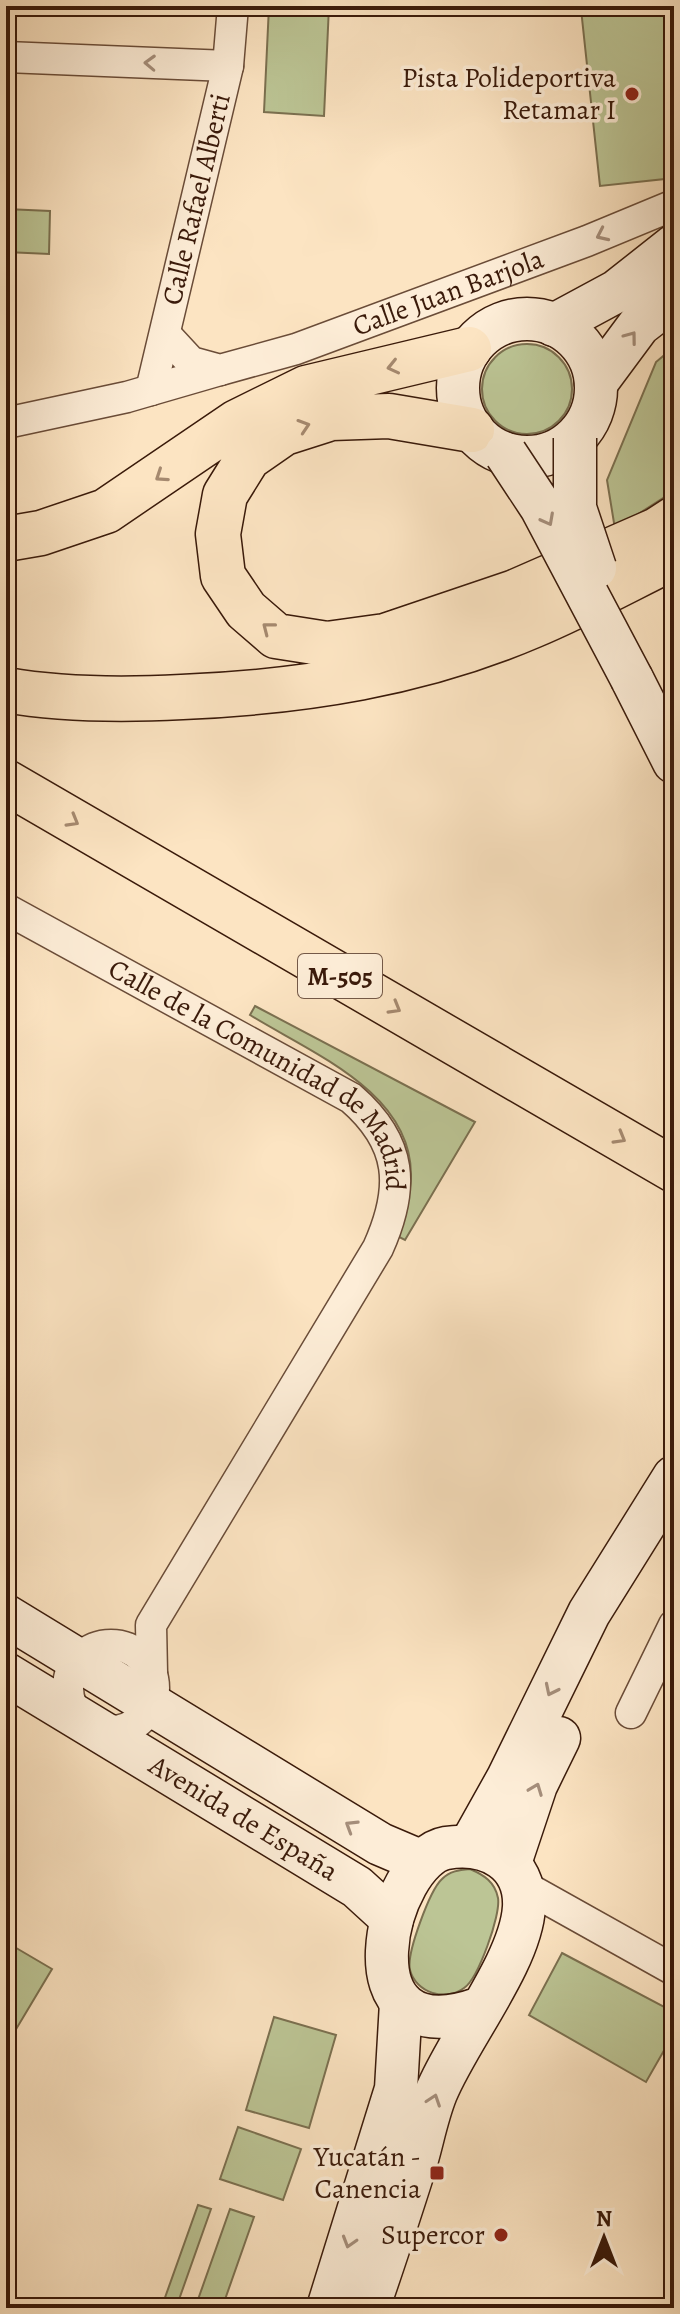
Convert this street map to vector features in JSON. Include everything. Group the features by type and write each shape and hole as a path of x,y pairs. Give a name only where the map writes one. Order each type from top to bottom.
{"highway":[{"path":"6,539 41,533 106,511 237,422 306,388 469,349"},
{"path":"489,442 389,416 331,418 284,433 248,458 225,495 218,534 223,576 246,610 276,636 327,644 385,636 668,536"},
{"path":"6,661 131,677 250,677 319,666 389,650 524,604 668,536"},
{"path":"6,690 127,700 254,694 397,671 531,626 668,536"},
{"name":"M-505","path":"6,782 674,1170"}],"street":[{"name":"Calle Rafael Alberti","path":"151,390 228,66 233,6"},
{"path":"6,57 228,66"},
{"name":"Calle Juan Barjola","path":"6,423 151,390 296,349 587,241 674,205"},
{"path":"554,325 617,291 674,246"},
{"path":"596,383 639,325 674,298"},
{"path":"489,442 542,455 575,438 592,413 596,383 588,355 579,342 554,325 536,319 498,325 482,335 469,349 458,382 458,399 489,442 541,507 674,762"},
{"path":"166,335 191,362 220,370"},
{"path":"575,438 575,508 632,679"},
{"name":"Calle de la Comunidad de Madrid","path":"6,909 351,1098 381,1132 395,1163 393,1214 378,1248 151,1625"},
{"path":"470,1846 508,1778 589,1613 674,1477"},
{"path":"368,2308 435,2097 454,2052 492,1994 518,1930 524,1909 516,1874 536,1785 613,1622 674,1528"},
{"name":"Avenida de España","path":"6,1616 93,1653 152,1689 380,1844 420,1861"},
{"path":"93,1653 151,1625 152,1689"},
{"path":"631,1713 674,1625"},
{"name":"Avenida de España","path":"93,1653 68,1688 77,1715 89,1725 117,1731 143,1718 152,1689"},
{"name":"Avenida de España","path":"6,1674 357,1887 392,1919"},
{"path":"328,2308 396,2089 401,2003 387,1973 386,1946 392,1919 420,1861 443,1848 470,1846 488,1849 516,1874 674,1970"},
{"path":"401,2003 424,2017 453,2018 481,2008"}],"green space":[{"path":"269,6 329,6 324,116 264,112"},
{"name":"Pista Polideportiva Retamar I","path":"674,6 674,178 600,186 581,9"},
{"path":"6,209 50,211 49,254 6,252"},
{"path":"527,344 544,348 559,357 568,372 572,389 568,406 559,421 544,430 527,434 510,430 495,421 486,406 482,389 486,372 495,357 510,348"},
{"path":"674,347 674,491 615,529 607,480 656,362"},
{"path":"255,1006 475,1122 405,1240 399,1237 411,1176 407,1147 395,1121 377,1098 354,1078 250,1015"},
{"path":"470,1869 488,1880 497,1892 498,1906 492,1932 470,1982 457,1992 432,1993 418,1984 410,1970 415,1937 437,1885 451,1873"},
{"path":"6,1942 52,1969 15,2031 6,2026"},
{"path":"562,1953 674,2012 674,2033 646,2082 529,2015"},
{"path":"274,2017 336,2035 309,2128 246,2110"},
{"path":"238,2127 301,2149 283,2200 220,2179"},
{"path":"198,2205 211,2209 176,2308 162,2306"},
{"path":"230,2209 254,2217 222,2308 195,2308"}],"place":[{"name":"Pista Polideportiva Retamar I","path":"632,94"},
{"name":"Yucatán - Canencia","path":"437,2173"},
{"name":"Supercor","path":"501,2235"}]}
